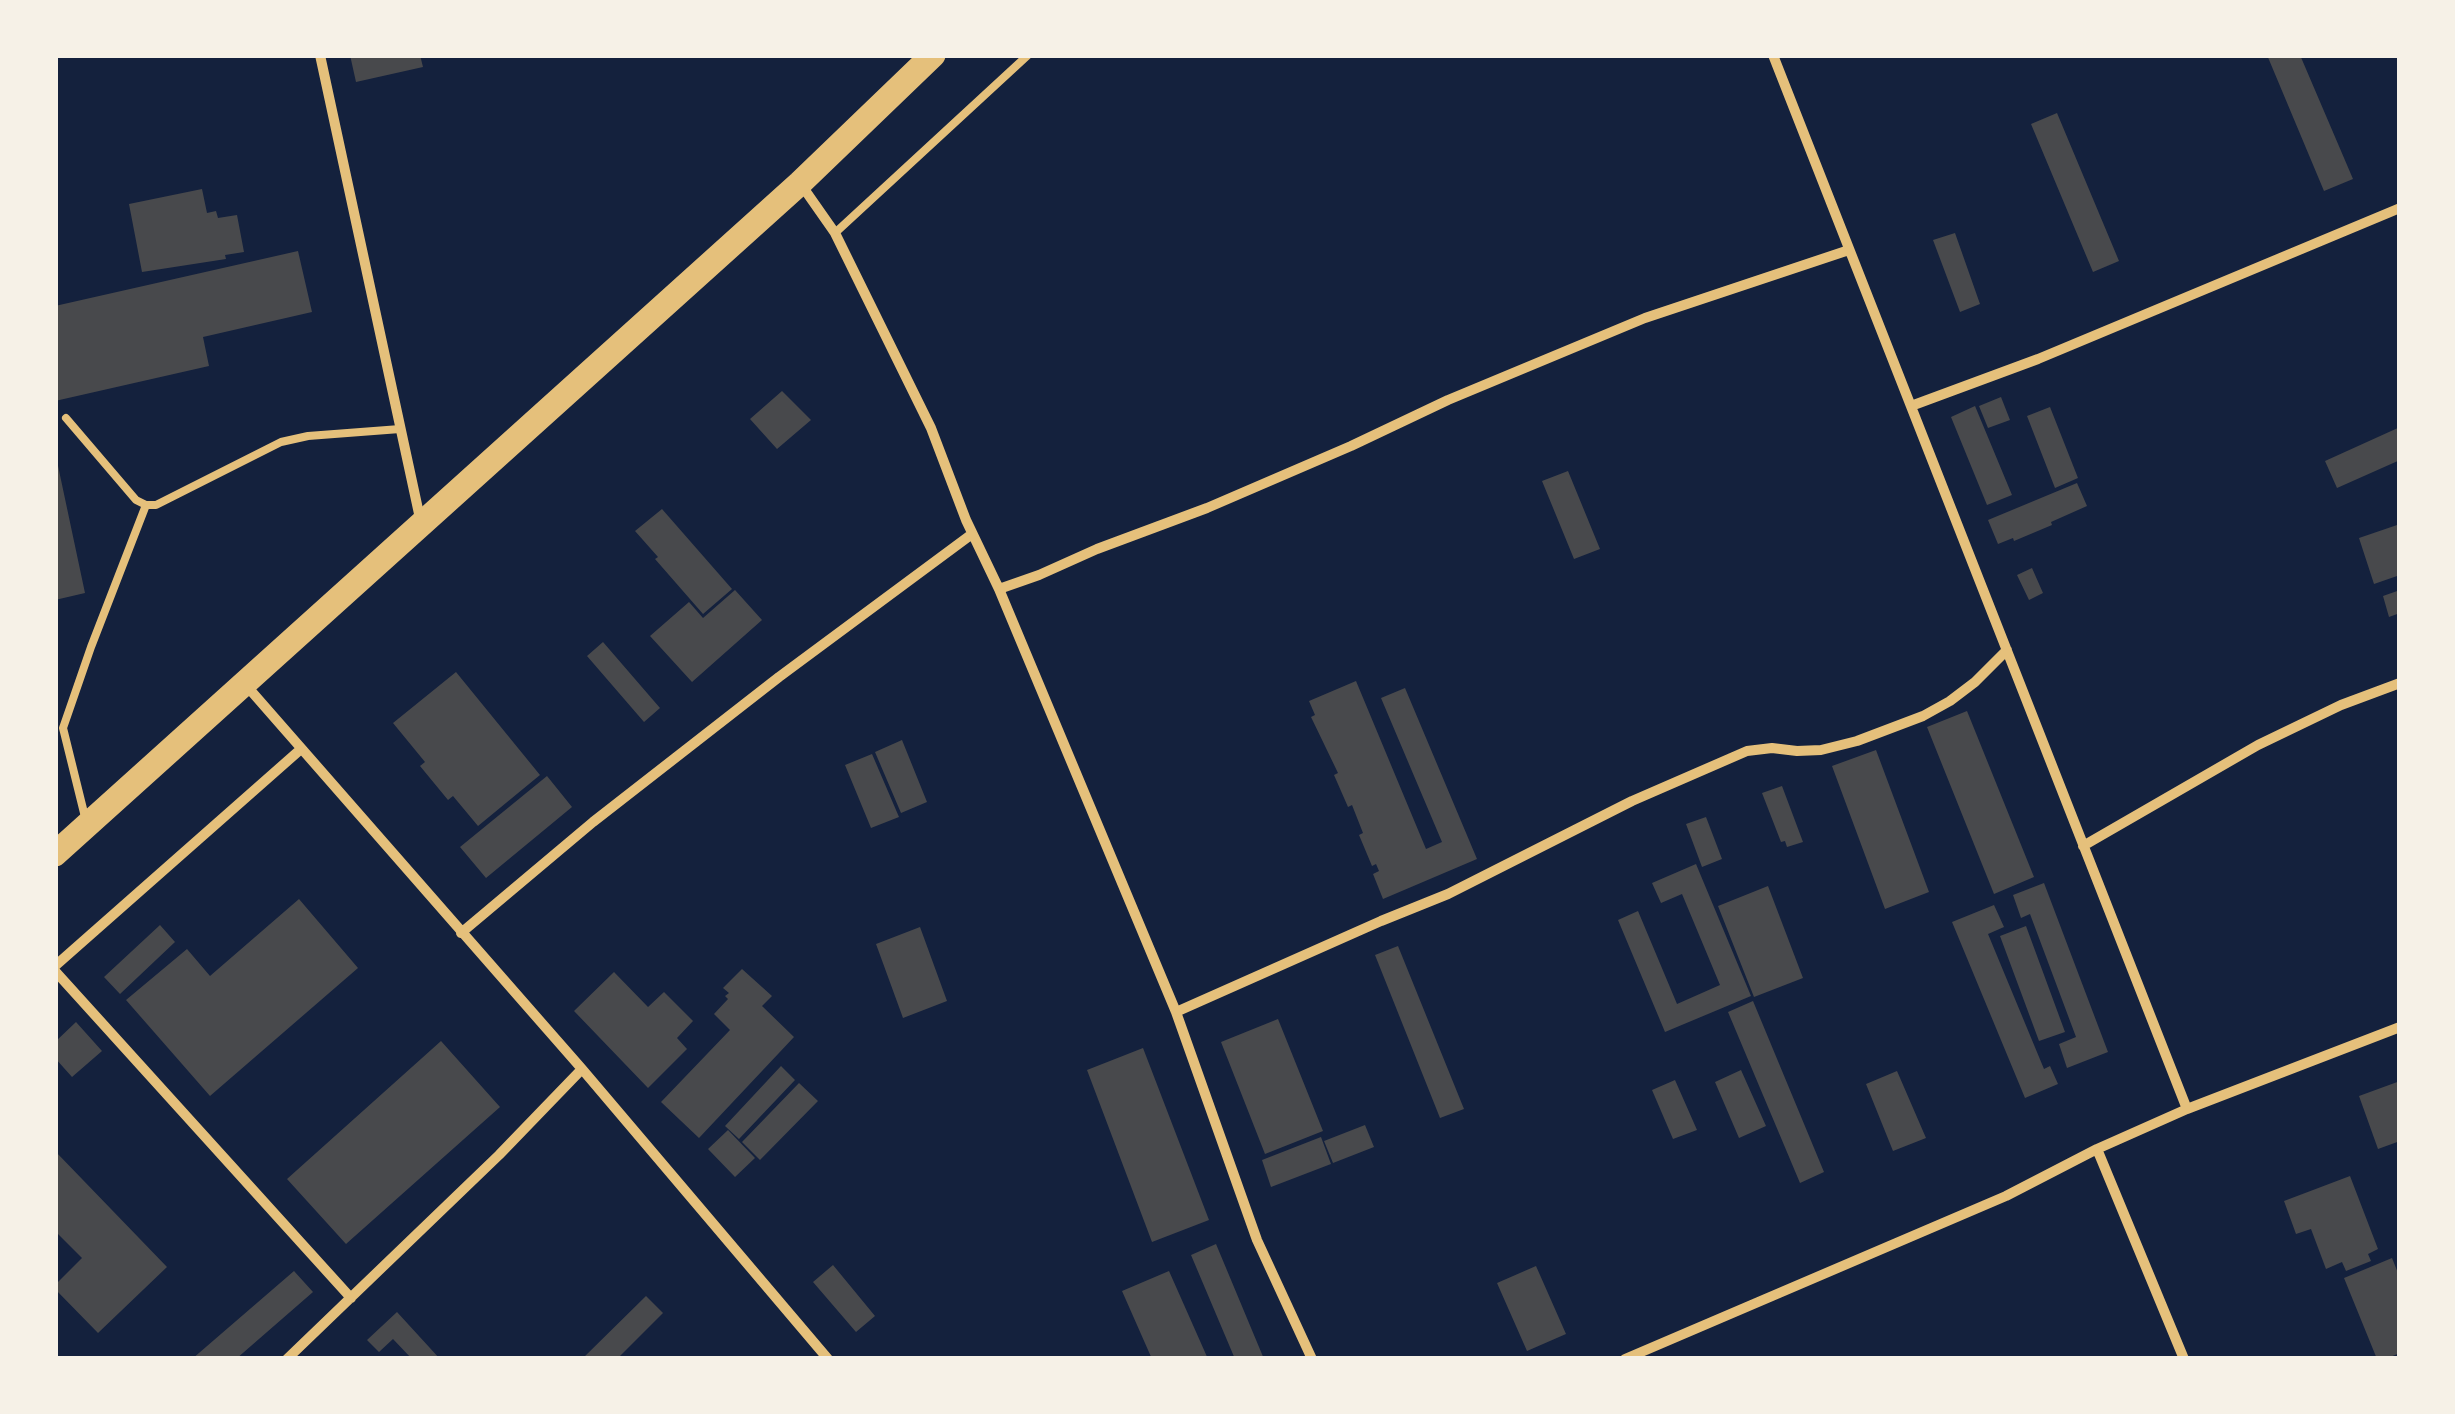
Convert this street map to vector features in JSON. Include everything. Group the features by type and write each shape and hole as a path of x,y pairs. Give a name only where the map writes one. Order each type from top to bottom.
{"main road":[{"path":"55,854 800,183 932,55"}],"street":[{"path":"320,55 422,524"},
{"path":"1773,55 2187,1110"},
{"path":"800,183 835,233 930,428 1176,1012 1257,1240 1312,1359"},
{"path":"1911,406 2038,358 2400,208"},
{"path":"999,589 1208,508 1448,400 1645,318 1849,250"},
{"path":"461,933 593,822 779,676 972,534"},
{"path":"1176,1012 1448,894 1632,801 1746,751 1821,750 1924,716 1975,682 2007,650"},
{"path":"2083,846 2258,745 2341,705 2400,683"},
{"path":"246,684 828,1359"},
{"path":"301,749 55,968 351,1298"},
{"path":"1625,1359 2006,1196 2187,1110 2400,1027"},
{"path":"287,1359 582,1070"},
{"path":"2097,1150 2184,1359"}],"lane":[{"path":"835,233 1028,55"},
{"path":"66,418 136,500 146,505 156,505 281,442 308,436 400,429"},
{"path":"88,825 63,728 146,505"}],"building":[{"path":"350,55 420,55 423,67 356,82"},
{"path":"2267,55 2300,55 2353,179 2324,191"},
{"path":"2057,113 2119,261 2093,272 2031,124"},
{"path":"202,189 207,213 216,211 218,218 237,215 244,252 225,255 226,259 142,272 129,204"},
{"path":"1955,233 1980,304 1960,312 1933,240"},
{"path":"298,251 312,312 203,337 209,366 55,401 55,306"},
{"path":"782,391 811,420 777,449 750,419"},
{"path":"2001,397 2010,420 1988,428 1979,406"},
{"path":"1975,406 2012,495 1987,505 1951,417"},
{"path":"2050,407 2078,478 2055,488 2027,416"},
{"path":"2400,427 2400,460 2337,488 2325,461"},
{"path":"55,462 85,593 55,600"},
{"path":"1568,471 1600,549 1574,559 1542,481"},
{"path":"2077,483 2087,506 2051,522 2052,525 1998,544 1988,520"},
{"path":"662,509 732,589 703,614 635,531"},
{"path":"2400,524 2400,575 2374,584 2359,538"},
{"path":"2032,568 2043,593 2029,600 2017,575"},
{"path":"735,590 762,620 692,682 650,636 689,602 703,618"},
{"path":"2400,590 2400,613 2389,617 2383,596"},
{"path":"603,642 660,708 644,722 587,656"},
{"path":"456,672 540,775 478,826 453,796 448,800 420,766 425,762 393,723"},
{"path":"1356,681 1426,849 1442,842 1381,698 1405,688 1477,859 1383,899 1373,874 1379,871 1376,864 1372,866 1352,805 1348,807 1334,775 1338,773 1311,717 1315,715 1309,701"},
{"path":"1967,711 2034,877 1994,894 1927,727"},
{"path":"902,740 927,802 901,813 875,752"},
{"path":"1876,750 1929,892 1885,909 1832,766"},
{"path":"872,754 899,817 871,828 845,765"},
{"path":"547,776 572,807 486,878 460,847"},
{"path":"1782,786 1803,842 1787,847 1785,841 1781,842 1762,793"},
{"path":"1706,817 1722,859 1702,867 1686,824"},
{"path":"1696,864 1751,996 1665,1032 1618,920 1638,911 1677,1004 1720,985 1682,894 1661,903 1652,883"},
{"path":"2044,883 2108,1052 2067,1068 2059,1044 2076,1037 2030,914 2021,918 2013,895"},
{"path":"1768,886 1803,978 1754,997 1718,906"},
{"path":"299,899 358,968 210,1096 126,1000 187,949 210,976"},
{"path":"1994,905 2004,927 1988,934 2044,1069 2050,1066 2058,1084 2025,1098 1952,922"},
{"path":"160,925 175,942 120,994 104,977"},
{"path":"2026,926 2065,1032 2039,1041 2000,936"},
{"path":"920,927 947,1001 903,1018 876,944"},
{"path":"1398,946 1464,1109 1440,1118 1375,955"},
{"path":"742,969 772,996 762,1006 794,1037 699,1138 661,1102 730,1030 714,1014 728,999 725,996 729,993 723,988"},
{"path":"614,972 648,1007 664,992 693,1021 677,1038 687,1049 648,1088 574,1011"},
{"path":"1753,1001 1824,1172 1800,1183 1728,1012"},
{"path":"1278,1019 1323,1131 1265,1154 1221,1042"},
{"path":"76,1022 102,1051 72,1077 55,1058 55,1042"},
{"path":"441,1041 500,1107 346,1244 287,1179"},
{"path":"1143,1048 1209,1220 1152,1242 1087,1070"},
{"path":"781,1066 795,1080 739,1139 725,1126"},
{"path":"1741,1070 1766,1126 1739,1138 1715,1082"},
{"path":"1897,1071 1926,1138 1893,1151 1866,1084"},
{"path":"1675,1080 1697,1130 1673,1139 1652,1090"},
{"path":"2400,1081 2400,1141 2378,1149 2359,1096"},
{"path":"799,1083 818,1101 760,1160 742,1142"},
{"path":"1365,1125 1374,1147 1333,1163 1324,1141"},
{"path":"728,1130 755,1158 735,1177 708,1149"},
{"path":"1321,1137 1331,1164 1271,1187 1262,1160"},
{"path":"55,1151 167,1267 98,1333 55,1289 82,1258 55,1231"},
{"path":"2350,1176 2378,1249 2368,1254 2371,1261 2346,1271 2342,1262 2326,1269 2311,1229 2296,1234 2284,1201"},
{"path":"1216,1244 1264,1359 1235,1359 1191,1255"},
{"path":"2392,1258 2400,1278 2400,1353 2377,1359 2344,1278"},
{"path":"833,1265 875,1316 856,1332 813,1282"},
{"path":"1536,1266 1566,1334 1527,1351 1497,1283"},
{"path":"294,1271 313,1292 236,1359 192,1359"},
{"path":"1169,1271 1208,1359 1152,1359 1122,1291"},
{"path":"646,1296 663,1313 617,1359 582,1359"},
{"path":"397,1312 440,1359 412,1359 393,1339 379,1352 367,1340"}]}
